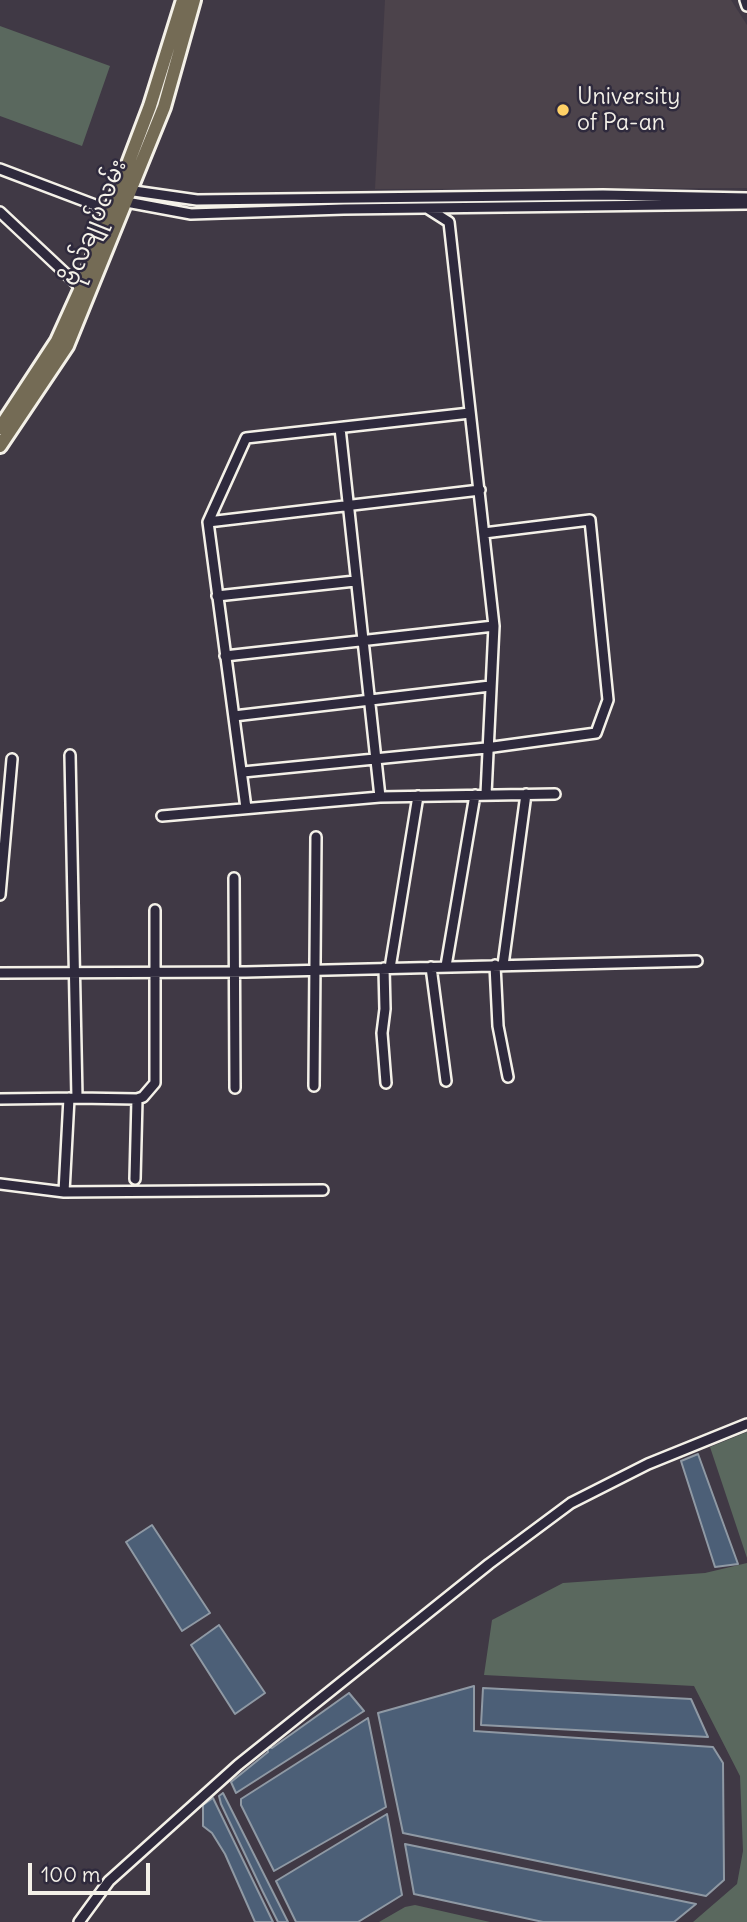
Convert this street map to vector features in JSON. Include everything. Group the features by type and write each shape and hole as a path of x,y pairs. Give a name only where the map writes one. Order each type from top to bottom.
{"main road":[{"name":"ဗိုလ်ချုပ်လမ်း","path":"0,446 66,346 121,198 183,0"},
{"name":"ဗိုလ်ချုပ်လမ်း","path":"0,428 57,341 164,107 194,0"}],"street":[{"path":"745,0 747,6"},
{"path":"0,169 176,214 426,207 678,207 747,204"},
{"path":"344,196 344,209"},
{"path":"678,196 678,207"},
{"path":"121,198 747,198"},
{"path":"277,198 277,211"},
{"path":"426,207 449,222 494,626 486,748 486,794"},
{"path":"0,212 81,288"},
{"path":"246,808 208,522 246,438 470,413"},
{"path":"340,428 380,797"},
{"path":"208,522 480,490"},
{"path":"243,772 486,748 596,733 608,700 590,520 484,533"},
{"path":"217,596 355,581"},
{"path":"225,656 494,626"},
{"path":"234,716 491,685"},
{"path":"64,1192 73,1098 76,974 70,755"},
{"path":"0,895 12,759"},
{"path":"162,816 380,797 555,793"},
{"path":"508,1077 498,1026 499,965 526,794"},
{"path":"446,966 475,795"},
{"path":"386,1083 382,1033 387,968 418,796"},
{"path":"314,1086 316,837"},
{"path":"234,878 235,1088"},
{"path":"0,1099 137,1099 143,1097 155,1083 155,910"},
{"path":"0,973 234,972 696,961"},
{"path":"431,967 446,1081"},
{"path":"135,1179 137,1099"},
{"path":"0,1184 64,1192 323,1190"},
{"path":"79,1922 109,1881 229,1774 489,1564 571,1503 648,1464 747,1424"}],"shaded area":[{"name":"University of Pa-an","path":"385,0 731,0 747,25 747,188 375,189"}],"green space":[{"path":"0,26 110,66 82,146 0,116"},
{"path":"747,1432 747,1558 710,1447"},
{"path":"747,1563 747,1922 693,1922 737,1884 743,1851 740,1776 694,1686 484,1675 492,1620 563,1583 705,1573"},
{"path":"415,1905 490,1922 379,1922 405,1907"}],"water":[{"path":"698,1454 738,1564 715,1567 681,1461"},
{"path":"152,1525 210,1613 182,1631 126,1542"},
{"path":"219,1625 265,1693 235,1714 191,1645"},
{"path":"474,1686 474,1731 713,1747 723,1763 724,1880 706,1896 403,1833 378,1713"},
{"path":"483,1688 691,1699 708,1737 481,1725"},
{"path":"349,1693 364,1711 236,1793 231,1782 268,1752 267,1747 272,1748"},
{"path":"368,1718 386,1807 274,1871 241,1805 241,1799"},
{"path":"223,1793 288,1922 278,1922 221,1804 219,1796"},
{"path":"213,1798 273,1922 255,1922 225,1854 212,1833 203,1826 203,1805"},
{"path":"387,1814 402,1895 358,1922 296,1922 276,1881"},
{"path":"405,1844 696,1904 674,1922 543,1922 414,1894"}],"place":[{"name":"University of Pa-an","path":"563,110"}]}
